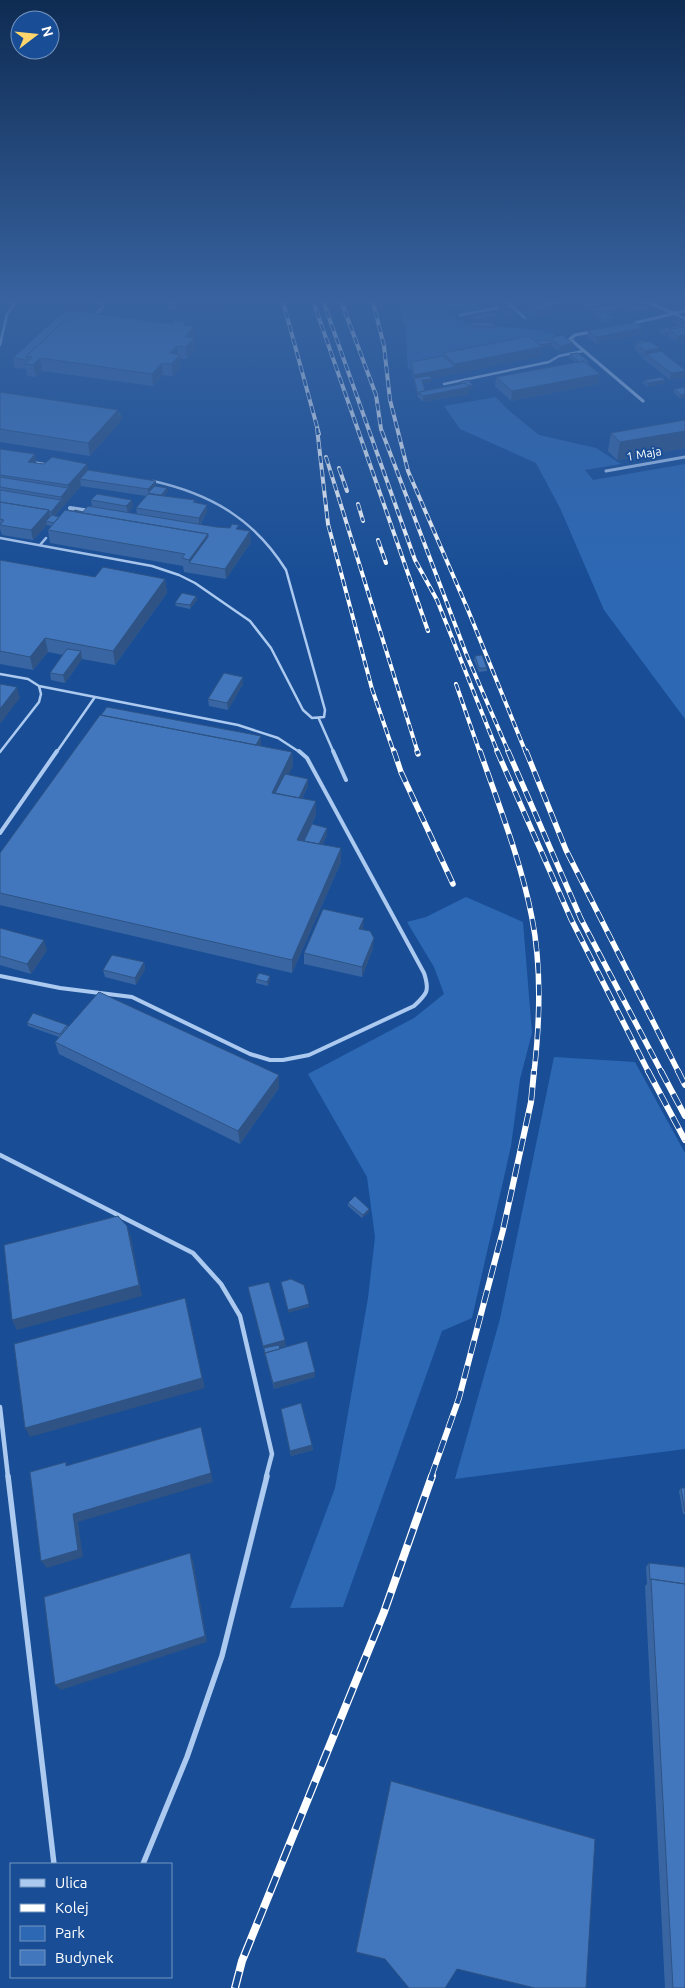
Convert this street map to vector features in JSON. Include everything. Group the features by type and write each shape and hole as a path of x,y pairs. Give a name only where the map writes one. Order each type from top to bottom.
{"street":[{"path":"631,391 643,400"},
{"name":"1 Maja","path":"606,471 685,457"},
{"path":"70,508 100,513"}],"lane":[{"path":"26,461 51,465"},
{"path":"0,538 152,566 180,575 195,583 250,621 271,648 302,710 309,717 319,719 324,717 325,710 286,570 274,550 253,529 226,509 203,497 177,487 148,480"},
{"path":"40,545 46,538"},
{"path":"0,674 28,679 39,686 249,728 288,743 302,752 424,972 428,985 426,994 414,1006 309,1056 270,1060 250,1054 132,997 92,990 60,988 0,976"},
{"path":"0,752 39,702 41,694 39,686"},
{"path":"0,833 95,697"},
{"path":"319,719 346,780"},
{"path":"0,1155 193,1253 216,1278 240,1316 272,1454 222,1656 187,1757 143,1863"},
{"path":"0,1407 54,1863"}],"green space":[{"path":"496,397 506,408 539,435 596,448 621,464 585,470 593,480 685,464 685,719 604,610 560,508 536,463 460,429 444,406"},
{"path":"466,897 523,922 532,1033 520,1079 511,1146 472,1318 442,1331 343,1607 290,1608 335,1488 368,1298 375,1237 367,1177 308,1074 414,1018 444,994 434,967 407,922 426,917"},
{"path":"554,1057 635,1062 685,1153 685,1449 455,1479 500,1319"}],"building":[{"path":"425,391 450,391 423,396 419,392"},
{"path":"676,391 685,391 685,394 681,395"},
{"path":"0,392 118,410 88,443 0,429"},
{"path":"685,420 685,431 620,442 611,433"},
{"path":"0,449 35,454 28,462 44,464 52,457 87,464 68,485 0,475"},
{"path":"88,470 156,481 148,489 80,479"},
{"path":"0,477 68,488 61,497 0,487"},
{"path":"155,486 167,488 161,495 148,493"},
{"path":"0,490 61,500 50,512 49,510 0,502"},
{"path":"97,494 132,500 126,506 91,500"},
{"path":"148,494 195,500 193,502 207,505 199,518 136,508"},
{"path":"0,502 49,510 31,530 0,525 4,520 0,519"},
{"path":"88,506 216,527 230,528 232,524 239,525 236,529 250,531 225,569 189,563 208,537 208,534 82,513"},
{"path":"65,510 208,534 189,560 182,558 185,554 48,530"},
{"path":"52,515 59,517 54,523 46,521"},
{"path":"0,560 95,577 103,567 165,579 113,651 45,638 30,657 0,651"},
{"path":"182,593 196,596 190,605 175,603"},
{"path":"67,649 81,651 63,675 50,673"},
{"path":"482,655 487,668 479,668 475,656"},
{"path":"224,673 243,677 227,703 208,699"},
{"path":"0,684 17,687 0,709"},
{"path":"107,707 261,736 256,745 101,715"},
{"path":"100,715 292,752 272,793 316,801 297,840 341,848 292,960 0,893 0,853"},
{"path":"285,774 308,779 299,798 275,793"},
{"path":"312,824 327,828 319,844 304,841"},
{"path":"323,909 364,918 359,929 370,931 374,938 362,967 304,953"},
{"path":"0,928 44,940 27,964 0,956"},
{"path":"112,955 144,962 135,978 103,970"},
{"path":"259,973 270,976 267,982 256,979"},
{"path":"99,992 279,1075 238,1131 55,1042"},
{"path":"33,1013 67,1025 60,1034 27,1023"},
{"path":"355,1196 369,1209 363,1215 348,1203"},
{"path":"118,1216 127,1226 139,1285 12,1320 4,1245"},
{"path":"291,1279 304,1285 309,1304 288,1310 281,1282"},
{"path":"269,1282 285,1340 263,1346 248,1287"},
{"path":"185,1298 202,1378 25,1428 14,1344"},
{"path":"307,1341 315,1372 273,1383 265,1353"},
{"path":"279,1345 280,1349 265,1353 265,1356 264,1348"},
{"path":"301,1403 312,1445 290,1451 281,1409"},
{"path":"201,1427 211,1473 73,1514 78,1550 41,1561 30,1472 66,1462 66,1466"},
{"path":"681,1488 685,1488 685,1512"},
{"path":"190,1553 205,1636 55,1685 44,1597"},
{"path":"649,1563 685,1567 685,1584 650,1580"},
{"path":"651,1579 685,1584 685,1988 673,1988"},
{"path":"391,1781 595,1839 586,1988 535,1988 457,1969 445,1988 409,1988 385,1959 356,1952"}],"railway":[{"path":"307,391 319,434"},
{"path":"344,391 428,631"},
{"path":"355,391 415,560 437,600 498,753"},
{"path":"374,391 381,429 467,656 509,753"},
{"path":"389,391 408,471 468,610 526,753"},
{"path":"317,428 328,524 372,689 394,753"},
{"path":"326,457 418,753"},
{"path":"339,468 347,491"},
{"path":"358,504 363,521"},
{"path":"378,540 386,563"},
{"path":"456,684 480,753"},
{"path":"394,751 401,772 453,884"},
{"path":"480,751 516,855 532,918 539,976 538,1034 534,1073"},
{"path":"497,751 571,919 649,1073"},
{"path":"508,751 581,919 662,1073"},
{"path":"526,751 566,850 679,1073"},
{"path":"431,1477 459,1398 503,1230 531,1102 534,1071"},
{"path":"648,1071 685,1140"},
{"path":"661,1071 685,1116"},
{"path":"679,1073 685,1085"},
{"path":"235,1988 242,1961 384,1612 432,1476"}]}
